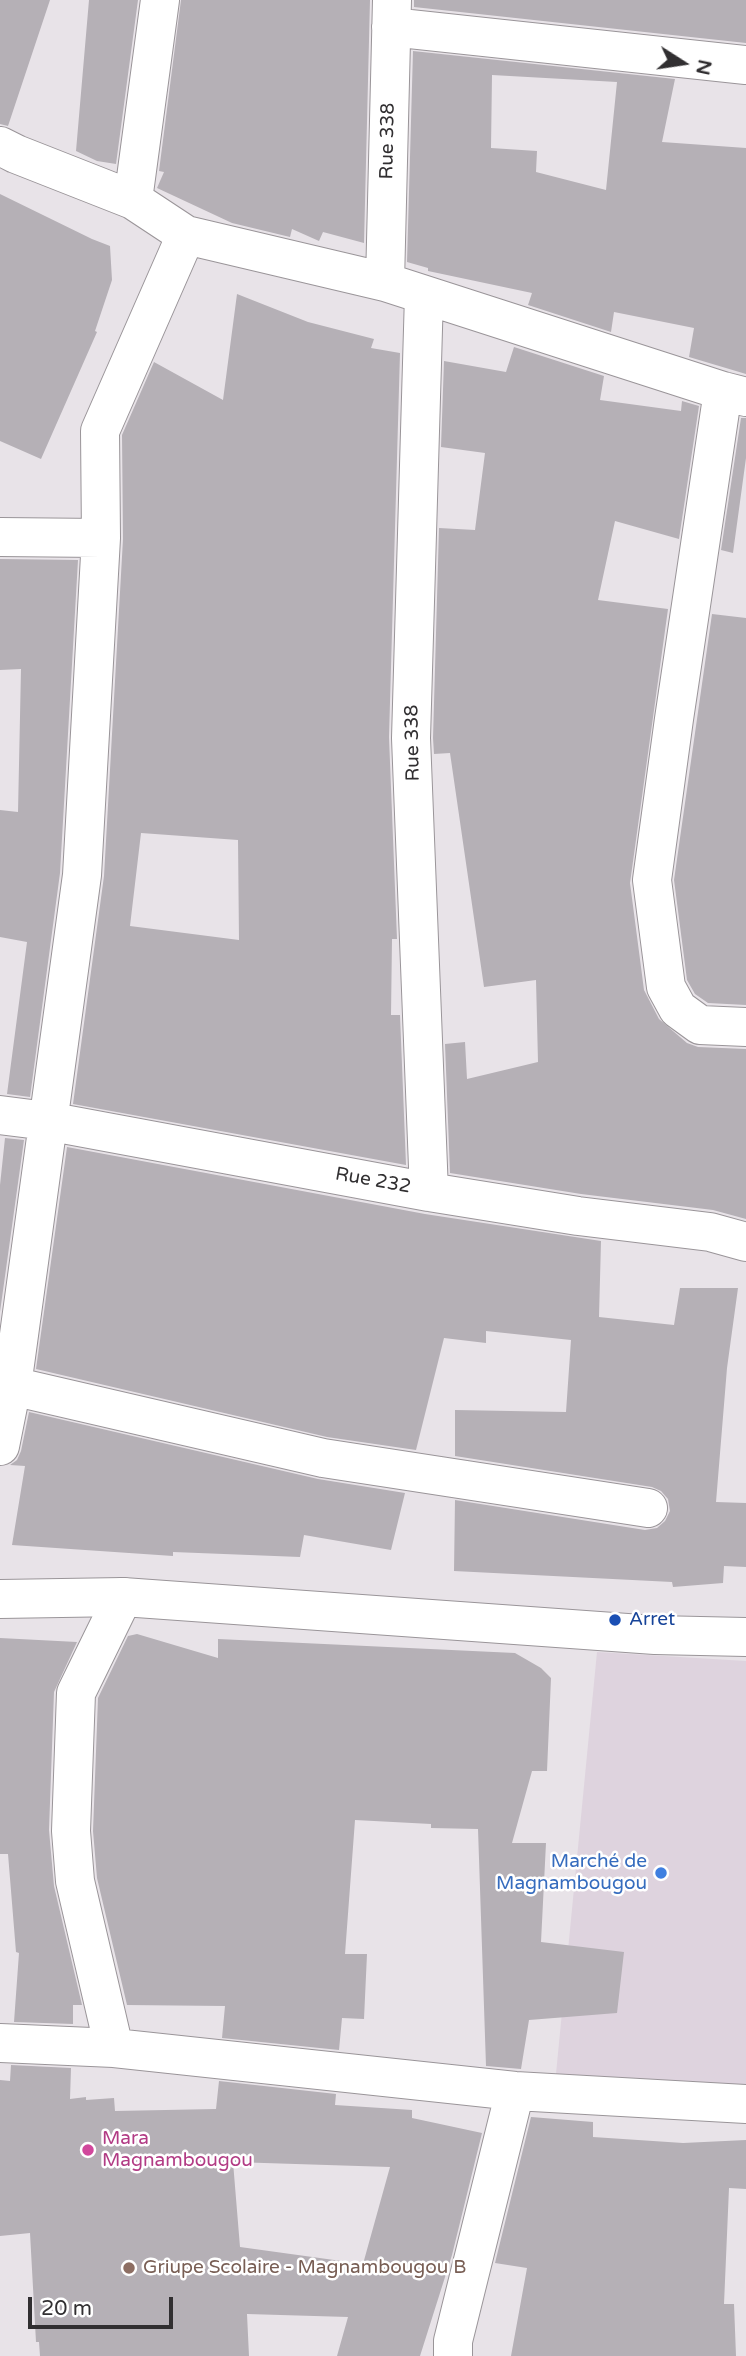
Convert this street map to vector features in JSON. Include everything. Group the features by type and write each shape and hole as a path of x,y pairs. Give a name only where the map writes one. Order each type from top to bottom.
{"street":[{"path":"133,200 160,0"},
{"path":"392,13 746,65"},
{"name":"Rue 338","path":"385,282 392,13"},
{"path":"0,146 133,200 186,236 385,282 734,394 676,705 652,880 667,987 678,1009 700,1026 746,1027"},
{"path":"0,1446 12,1387 82,875 101,538 100,431 186,236"},
{"name":"Rue 338","path":"424,295 411,738 429,1192"},
{"path":"0,537 101,538"},
{"name":"Rue 232","path":"0,1115 47,1121 429,1192 578,1216 709,1232 746,1242"},
{"path":"12,1387 324,1458 648,1508"},
{"path":"114,2048 75,1881 71,1831 76,1693 123,1597"},
{"path":"0,1600 123,1597 655,1635 746,1637"},
{"path":"0,2043 114,2048 515,2091 746,2104"},
{"path":"453,2356 453,2341 515,2091"}],"shaded area":[{"name":"Marché de Magnambougou","path":"597,1652 746,1661 746,2098 555,2084"}],"building":[{"path":"0,0 50,0 8,126 0,124"},
{"path":"89,0 138,0 116,164 97,161 76,151"},
{"path":"181,0 370,0 364,243 323,232 319,241 292,229 290,237 232,223 157,188 164,172 159,171"},
{"path":"414,0 746,0 746,43 414,7"},
{"path":"413,51 675,79 662,142 746,148 746,374 689,357 694,328 614,312 611,332 528,305 532,293 428,271 428,268 407,262","holes":["492,75 617,82 606,190 536,172 537,151 491,148"]},
{"path":"0,194 110,246 112,280 95,331 97,332 41,459 0,441"},
{"path":"237,294 308,322 374,339 371,348 400,353 389,737 397,939 392,939 391,1015 400,1015 406,1165 73,1104 104,876 123,539 122,435 154,362 223,400","holes":["141,833 238,840 239,940 130,926"]},
{"path":"514,347 604,376 600,400 681,411 682,401 699,406 679,539 615,521 598,600 668,609 630,883 644,990 659,1019 687,1043 698,1047 746,1049 746,1219 713,1210 581,1194 450,1173 445,1044 465,1042 467,1079 538,1062 536,980 484,987 450,753 434,754 433,738 439,528 475,530 485,453 441,447 444,361 506,372"},
{"path":"741,418 746,418 746,458 733,553 721,550"},
{"path":"0,559 78,560 60,873 30,1097 7,1094 27,942 0,937 0,810 18,812 21,669 0,670"},
{"path":"712,614 746,618 746,1005 708,1003 695,994 687,980 674,880"},
{"path":"5,1138 24,1140 0,1312 0,1185"},
{"path":"67,1147 425,1214 601,1241 599,1317 674,1325 680,1288 738,1288 727,1368 716,1502 746,1503 746,1567 724,1566 723,1583 673,1587 672,1582 454,1571 455,1500 645,1530 657,1528 665,1521 670,1511 668,1499 661,1491 652,1487 455,1456 455,1410 566,1412 571,1340 486,1331 486,1343 444,1338 416,1450 327,1437 36,1369"},
{"path":"29,1412 318,1479 405,1493 391,1550 304,1535 300,1557 173,1552 173,1556 12,1545 25,1466 10,1465 17,1460 21,1451"},
{"path":"137,1634 218,1658 218,1639 515,1653 541,1668 551,1678 547,1771 532,1771 512,1843 546,1843 541,1942 624,1952 617,2013 529,2020 521,2069 486,2066 478,1829 431,1828 431,1824 355,1820 345,1954 367,1954 364,2019 342,2018 339,2050 222,2038 225,2006 127,2005 97,1878 93,1831 98,1698 128,1636"},
{"path":"0,1638 77,1642 54,1692 49,1830 54,1886 82,2005 73,2005 73,2024 14,2022 19,1953 16,1952 8,1854 0,1854"},
{"path":"11,2065 71,2068 70,2099 114,2098 115,2111 216,2109 219,2081 336,2094 335,2105 412,2110 412,2118 482,2133 452,2255 420,2356 337,2356 348,2317 247,2314 249,2356 40,2356 39,2342 36,2342 30,2233 0,2236 0,2080 10,2081","holes":["233,2162 390,2167 363,2264 240,2247"]},
{"path":"531,2117 593,2122 593,2137 683,2143 746,2140 746,2189 729,2188 724,2304 734,2304 736,2356 511,2356 527,2268 495,2263"}],"place":[{"name":"Arret","path":"615,1620"},
{"name":"Marché de Magnambougou","path":"661,1873"},
{"name":"Mara Magnambougou","path":"88,2150"},
{"name":"Griupe Scolaire - Magnambougou B","path":"129,2268"}]}
